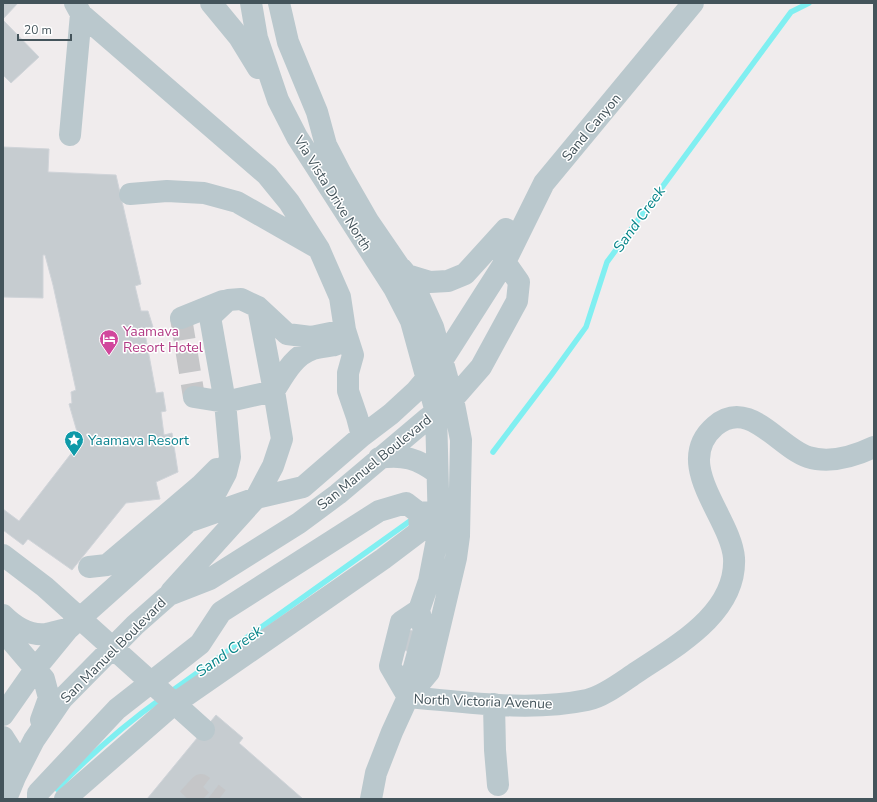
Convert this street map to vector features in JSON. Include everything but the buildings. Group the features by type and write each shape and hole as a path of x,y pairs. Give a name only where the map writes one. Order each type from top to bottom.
{"street":[{"path":"211,3 239,37 278,100"},
{"name":"Via Vista Drive North","path":"251,3 257,38 278,100 297,137 394,288 411,321 436,412 437,473 428,512"},
{"name":"Via Vista Drive North","path":"257,3 265,15 278,54 310,122 326,145 368,221 418,294 433,327 453,399 460,440 460,510 456,558 429,672 408,697"},
{"name":"Via Vista Drive North","path":"279,3 288,42 317,112 326,145"},
{"name":"Sand Canyon","path":"443,359 505,262 544,183 693,3"},
{"path":"70,135 78,8"},
{"path":"78,8 267,175 289,202 319,249 340,297 347,336 353,355 348,373 348,390 362,436"},
{"path":"130,194 167,191 204,194 236,202 319,249"},
{"path":"399,266 407,275 430,282 448,281 465,274 508,226 532,206"},
{"path":"453,399 481,367 517,301 519,282 505,262 498,237"},
{"path":"181,318 228,300 241,299 258,308 287,334 311,337 347,336"},
{"path":"188,522 216,490 226,473 230,457 225,402 210,318 228,300"},
{"path":"169,595 256,498 273,466 282,439 258,308"},
{"path":"194,397 225,402 274,391 285,372 301,355 347,336"},
{"name":"San Manuel Boulevard","path":"3,715 36,668 68,629 188,522 256,498 303,487 362,436 391,414 416,391 443,359"},
{"name":"San Manuel Boulevard","path":"6,799 15,777 34,740 62,699 130,629 169,595 210,578 299,523 338,494 379,458 453,399"},
{"name":"North Victoria Avenue","path":"371,799 376,773 408,697 522,705 562,704 589,700 611,689 676,646 695,631 712,614 727,593 732,577 734,558 731,541 713,505 699,466 700,449 713,428 723,420 735,417 748,418 808,457 824,460 862,453 874,447"},
{"path":"379,458 394,456 415,459 437,473"},
{"path":"90,567 108,565 200,486 230,457"},
{"path":"38,799 38,793 117,709 200,644 221,612 379,511 406,503 428,512 460,510"},
{"path":"408,697 390,666 401,622 419,610 429,581 439,529 428,512"},
{"path":"65,799 174,704 384,559 420,531 428,512"},
{"path":"3,555 45,587 204,730"},
{"path":"3,614 24,631 45,634 68,629"},
{"path":"3,631 44,679 49,698 34,740"},
{"path":"3,688 9,688 36,668"},
{"path":"494,704 495,750 498,785"},
{"path":"3,737 10,748 15,777"}],"waterway":[{"name":"Sand Creek","path":"493,452 586,327 607,262 791,12 809,3"},
{"name":"Sand Creek","path":"169,693 410,521"},
{"name":"Sand Creek","path":"57,789 108,741 162,698"}],"tunnel":[{"path":"181,318 194,397"},
{"path":"188,799 201,785 219,799"}],"place":[{"name":"Yaamava Resort Hotel","path":"109,356"},
{"name":"Yaamava Resort","path":"74,457"}]}
